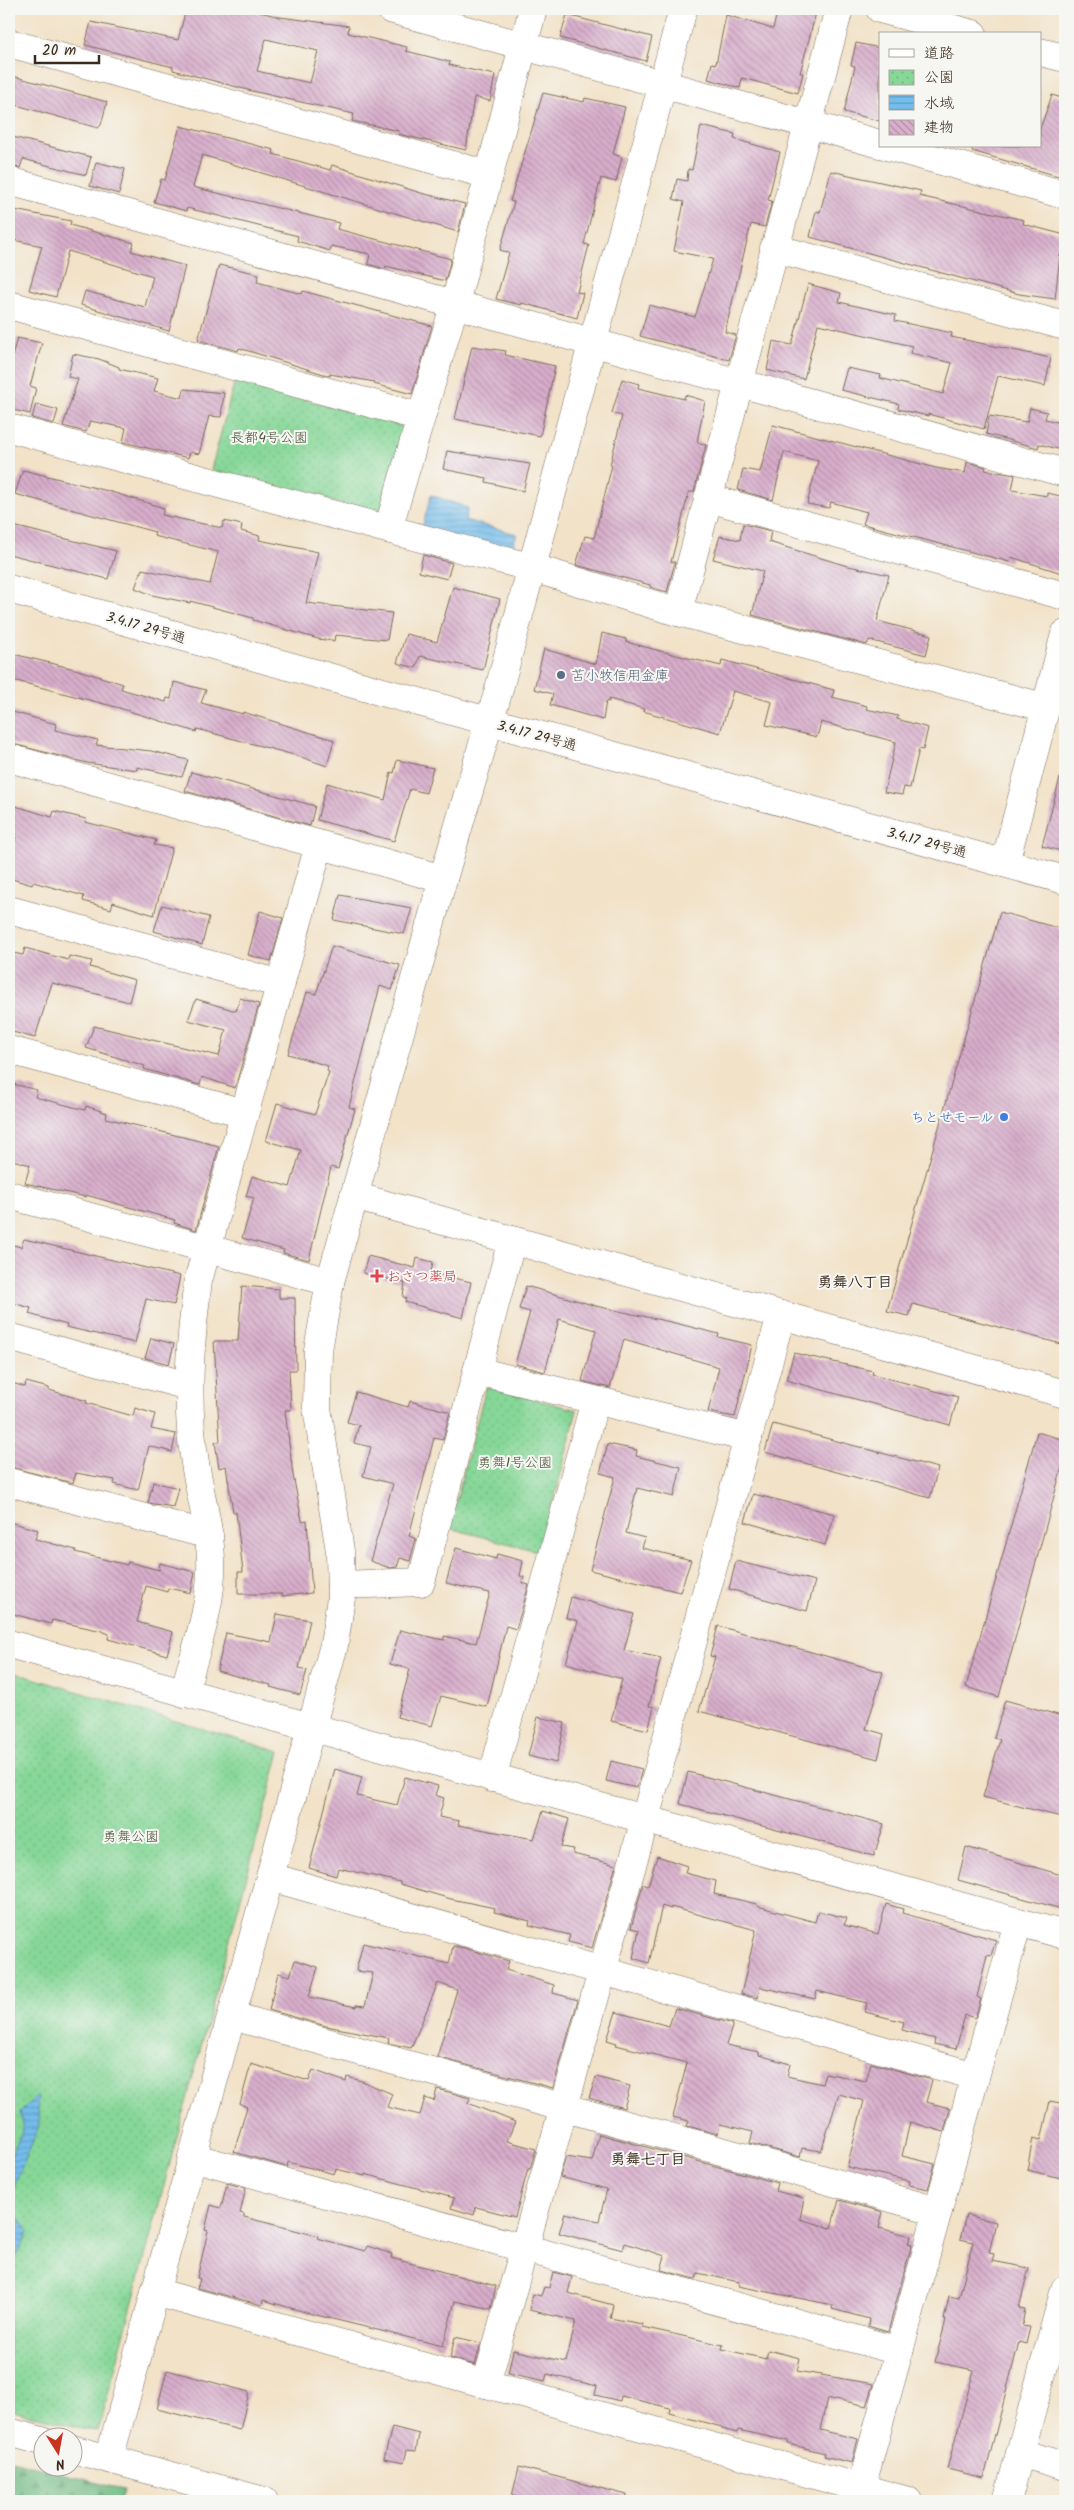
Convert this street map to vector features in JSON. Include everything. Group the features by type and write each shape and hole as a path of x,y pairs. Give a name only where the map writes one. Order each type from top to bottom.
{"street":[{"path":"390,9 879,144"},
{"path":"388,528 455,303 533,9"},
{"path":"109,2459 334,1645 341,1585 340,1551 317,1408 318,1350 330,1282 443,879 533,568 683,9"},
{"path":"678,612 839,9"},
{"path":"880,9 966,32"},
{"path":"9,43 489,175"},
{"path":"1042,52 1065,58"},
{"path":"895,148 1065,196"},
{"path":"9,181 1065,472"},
{"path":"774,248 1065,326"},
{"path":"9,305 421,417"},
{"path":"9,428 388,528 533,568 678,612 1044,707"},
{"path":"708,498 1065,596"},
{"name":"3.4.17 29号通","path":"9,589 1065,880"},
{"path":"1005,863 1044,707 1065,634"},
{"path":"9,758 443,879"},
{"path":"184,1693 208,1597 212,1561 209,1535 194,1461 188,1386 192,1328 198,1281 319,845"},
{"path":"9,910 280,984"},
{"path":"9,1050 244,1113"},
{"path":"9,1195 330,1282"},
{"path":"354,1196 1065,1394"},
{"path":"341,1585 421,1582 512,1240"},
{"path":"486,2384 645,1819 781,1315"},
{"path":"9,1337 188,1386"},
{"path":"477,1371 748,1438"},
{"path":"492,1778 596,1400"},
{"path":"9,1482 209,1535"},
{"path":"9,1644 311,1729 1065,1935"},
{"path":"270,1877 975,2076"},
{"path":"861,2488 1018,1922"},
{"path":"232,2016 563,2109 938,2211"},
{"path":"192,2157 899,2351"},
{"path":"1007,2501 1065,2289"},
{"path":"155,2292 908,2501"},
{"path":"9,2432 32,2438"},
{"path":"82,2452 264,2501"},
{"path":"1020,2453 1065,2466"}],"green space":[{"name":"長都4号公園","path":"235,380 405,427 380,514 211,470"},
{"name":"勇舞1号公園","path":"486,1387 577,1410 541,1552 449,1528"},
{"name":"勇舞公園","path":"9,1671 280,1752 98,2432 9,2410"},
{"path":"9,2459 32,2465 32,2478 79,2478 124,2490 121,2501 9,2501"}],"water":[{"path":"431,495 468,508 465,520 517,534 508,559 420,535"},
{"path":"37,2096 39,2126 9,2198 9,2158 23,2131 20,2113"},
{"path":"9,2198 28,2231 19,2253 9,2261"}],"building":[{"path":"186,9 248,9 280,17 349,26 348,33 407,47 406,51 450,62 449,65 495,75 490,101 474,97 466,150 398,134 399,131 352,121 354,114 252,91 173,70 173,67 85,45 91,22 178,40","holes":["266,39 318,51 310,83 257,71"]},
{"path":"778,9 817,9 800,73 803,73 798,93 742,78 740,88 708,79 712,63 716,64 726,15 773,29"},
{"path":"567,15 652,37 646,61 560,38"},
{"path":"856,43 879,48 879,121 844,112 855,66 851,65"},
{"path":"9,75 107,102 101,125 98,128 9,103"},
{"path":"543,93 584,102 585,98 625,107 613,154 622,157 616,182 601,178 584,244 589,245 577,292 583,293 577,318 522,303 521,305 496,299 509,253 500,250 514,202 510,201"},
{"path":"1052,95 1065,99 1065,178 972,151 973,148 1042,148 1042,123"},
{"path":"180,126 274,150 273,154 330,170 332,165 421,193 465,204 458,232 202,155 193,187 339,223 337,229 451,259 445,281 386,266 385,269 368,264 370,254 331,246 330,251 297,241 298,236 187,208 186,211 154,202 161,179 165,180"},
{"path":"701,126 735,134 734,139 780,152 768,200 772,201 765,227 751,224 725,332 736,335 729,360 640,336 649,305 695,317 713,259 674,251 684,202 673,199 677,179 687,181 688,169 692,170"},
{"path":"9,136 91,157 86,175 23,159 20,168 9,166"},
{"path":"96,162 125,169 119,194 90,186"},
{"path":"831,171 921,191 919,196 1024,220 1023,224 1065,235 1065,256 1060,255 1055,299 1019,294 810,237 816,211 820,212"},
{"path":"9,209 71,221 70,225 134,243 131,251 185,266 169,331 81,305 85,291 145,307 153,276 68,251 56,297 29,290 42,246 9,239"},
{"path":"219,265 259,274 257,282 302,294 303,291 432,326 412,394 374,384 375,382 330,374 330,376 239,348 238,351 198,340"},
{"path":"808,284 841,293 839,302 896,315 895,321 952,333 951,337 1051,358 1045,386 998,376 984,429 928,414 928,416 898,409 899,404 841,390 847,368 881,375 880,378 943,394 952,363 910,353 912,346 818,324 804,379 767,370 773,341 792,345"},
{"path":"17,338 42,343 30,386 36,388 30,414 9,409 9,367"},
{"path":"472,346 506,351 505,355 555,366 540,436 455,419"},
{"path":"73,354 99,359 119,367 119,369 158,378 154,391 182,398 184,389 224,393 221,417 209,416 199,454 190,452 188,458 123,442 126,428 90,421 86,432 63,426 78,379 68,377"},
{"path":"622,379 639,384 638,388 684,399 685,395 705,401 697,442 706,445 694,492 689,492 671,562 675,562 667,592 650,587 650,585 576,565 585,536 594,538 622,416 612,413"},
{"path":"36,404 58,410 54,424 32,418"},
{"path":"1030,408 1047,412 1045,419 1065,424 1065,451 1039,444 1038,448 986,434 989,416 1027,422"},
{"path":"773,425 936,468 965,473 967,462 986,467 985,470 1015,475 1012,490 1047,496 1047,493 1065,497 1065,574 1011,557 1010,562 863,524 867,512 831,502 829,508 807,504 818,461 784,452 773,500 738,490 743,469 760,472"},
{"path":"447,451 530,464 523,491 486,482 487,478 443,469"},
{"path":"23,470 108,491 164,508 162,515 222,528 224,521 242,525 241,531 260,536 259,540 318,552 306,603 392,613 387,640 335,635 334,641 318,639 253,620 253,618 190,601 190,603 152,595 135,588 142,569 210,584 218,552 154,536 155,532 15,494"},
{"path":"743,524 771,531 769,542 844,565 889,575 877,621 931,635 926,655 869,640 867,645 752,615 763,571 713,559 720,536 740,540"},
{"path":"9,525 116,551 108,579 9,554"},
{"path":"423,555 452,563 447,579 419,572"},
{"path":"453,587 500,599 483,670 420,656 416,668 397,663 406,634 437,642"},
{"path":"602,633 626,639 626,642 672,654 721,666 722,660 834,690 832,697 867,706 866,709 898,716 897,719 928,728 923,750 919,749 910,788 904,787 902,795 884,792 896,742 821,722 817,737 766,725 772,702 733,691 720,733 643,711 644,709 609,699 609,702 606,701 603,720 550,705 553,694 534,689 544,649 596,664"},
{"path":"9,653 75,669 123,684 121,689 166,702 167,698 171,699 174,682 206,690 201,703 243,714 243,712 334,740 327,766 298,756 197,729 196,732 116,707 9,679"},
{"path":"9,711 56,724 55,730 98,740 96,745 151,751 188,760 182,777 137,767 137,770 87,763 9,743"},
{"path":"397,760 433,768 426,793 410,789 394,841 317,820 327,783 385,800 391,772 394,773"},
{"path":"191,772 315,806 310,826 185,791"},
{"path":"1060,778 1065,779 1065,852 1042,846"},
{"path":"9,804 52,817 54,811 86,819 85,822 156,840 154,845 172,848 154,915 113,902 111,909 83,901 84,896 33,882 32,885 9,878 9,861 17,834 9,831"},
{"path":"340,895 412,908 404,934 334,920"},
{"path":"162,905 209,917 202,945 154,931"},
{"path":"260,911 283,918 271,961 248,955"},
{"name":"ちとせモール","path":"1000,912 1065,930 1065,1345 913,1304 909,1316 887,1311"},
{"path":"332,946 400,965 392,990 380,986 349,1107 355,1109 338,1169 331,1167 309,1260 283,1253 284,1250 242,1238 254,1198 246,1196 252,1176 290,1187 301,1150 266,1141 277,1103 315,1114 329,1072 327,1071 328,1066 288,1054 307,992 316,994"},
{"path":"25,948 68,960 69,956 92,961 90,967 135,980 129,1002 52,983 35,1038 9,1031 9,952 23,955"},
{"path":"240,998 259,1004 235,1088 202,1077 200,1085 144,1069 145,1066 86,1048 94,1026 219,1056 226,1030 188,1020 196,999 236,1011"},
{"path":"9,1083 37,1090 35,1097 85,1110 86,1106 107,1113 106,1118 219,1146 196,1230 174,1223 175,1220 86,1195 86,1197 25,1183 30,1165 9,1159"},
{"path":"24,1239 180,1276 174,1305 146,1299 135,1343 66,1327 67,1325 29,1314 31,1308 9,1302 9,1244 21,1247"},
{"path":"368,1256 415,1268 417,1258 433,1262 431,1273 471,1282 463,1318 405,1302 406,1298 403,1297 405,1283 363,1273"},
{"path":"242,1286 279,1289 279,1298 295,1298 296,1370 289,1370 291,1410 285,1410 293,1475 302,1521 307,1520 312,1593 281,1596 282,1594 238,1594 238,1572 243,1572 236,1512 233,1512 226,1466 219,1468 215,1442 220,1442 214,1341 238,1341"},
{"path":"526,1286 600,1307 719,1334 718,1337 752,1345 735,1417 708,1412 719,1367 624,1339 610,1388 582,1381 596,1330 559,1319 545,1372 515,1364 530,1312 519,1309"},
{"path":"151,1338 174,1344 169,1364 145,1358"},
{"path":"794,1353 873,1371 872,1374 958,1397 950,1425 786,1380"},
{"path":"9,1382 25,1387 26,1382 49,1388 49,1390 87,1401 86,1403 133,1416 135,1408 155,1414 151,1429 176,1434 172,1452 149,1446 138,1490 114,1484 115,1480 76,1473 73,1483 9,1467"},
{"path":"356,1392 408,1407 410,1401 450,1412 443,1440 434,1438 409,1536 416,1539 410,1561 400,1558 397,1567 390,1568 370,1561 393,1484 363,1476 371,1447 354,1443 359,1425 347,1422"},
{"path":"773,1424 938,1468 930,1498 765,1452"},
{"path":"1037,1432 1065,1440 1065,1456 999,1697 966,1687"},
{"path":"608,1444 637,1450 636,1456 681,1467 674,1497 637,1488 626,1533 645,1538 642,1548 691,1560 680,1592 590,1570 615,1477 600,1473"},
{"path":"153,1482 178,1488 173,1507 148,1503"},
{"path":"753,1494 835,1514 825,1545 745,1522"},
{"path":"9,1522 38,1530 35,1539 76,1550 75,1552 127,1565 128,1562 159,1570 160,1563 195,1572 191,1593 168,1588 167,1592 146,1586 137,1622 173,1632 167,1655 108,1639 109,1634 102,1631 52,1620 51,1624 9,1613"},
{"path":"456,1548 496,1559 497,1554 523,1561 520,1576 524,1577 522,1583 529,1585 516,1629 506,1626 487,1707 441,1696 432,1726 397,1717 410,1669 390,1664 400,1630 444,1640 444,1636 476,1643 490,1593 446,1583"},
{"path":"736,1561 815,1581 807,1611 729,1589"},
{"path":"571,1597 634,1614 624,1650 661,1658 649,1706 654,1707 648,1730 611,1721 622,1679 566,1663 578,1621 566,1618"},
{"path":"277,1614 310,1620 299,1668 307,1670 300,1695 270,1687 271,1685 217,1671 226,1633 271,1642"},
{"path":"718,1626 883,1672 866,1729 884,1734 878,1759 699,1711 715,1657 710,1656"},
{"path":"1005,1700 1065,1717 1065,1818 983,1797 1000,1740 994,1738"},
{"path":"538,1717 565,1723 556,1763 528,1756"},
{"path":"611,1761 642,1769 637,1788 606,1781"},
{"path":"335,1769 362,1777 357,1796 397,1805 405,1777 438,1786 435,1795 444,1798 439,1817 459,1821 458,1825 534,1839 543,1811 569,1819 561,1847 574,1849 573,1854 616,1865 592,1948 568,1942 570,1935 529,1925 530,1921 494,1912 495,1908 451,1899 400,1884 400,1882 338,1868 336,1876 309,1868"},
{"path":"688,1772 884,1824 874,1856 680,1804"},
{"path":"966,1847 1065,1876 1065,1910 958,1880"},
{"path":"657,1856 687,1866 685,1873 716,1881 714,1894 757,1904 757,1906 815,1922 818,1911 847,1918 844,1925 878,1934 886,1904 903,1909 902,1913 996,1940 991,1956 987,1955 977,1997 981,1999 975,2018 965,2015 956,2049 934,2044 935,2039 902,2030 904,2022 865,2012 867,2003 817,1991 815,1999 760,1987 758,1998 741,1994 756,1930 671,1907 671,1909 662,1906 649,1963 633,1958 639,1930 631,1928 643,1884 648,1886"},
{"path":"363,1943 449,1964 453,1946 464,1948 509,1961 506,1970 554,1985 553,1993 578,2000 553,2088 437,2057 457,1990 438,1983 411,2048 388,2043 389,2038 326,2026 269,2010 278,1973 290,1976 295,1960 318,1967 309,1997 356,2007 356,2005 365,2006 373,1973 356,1971"},
{"path":"675,2008 733,2024 726,2045 759,2052 759,2055 790,2064 787,2076 822,2084 825,2073 866,2081 871,2063 932,2080 926,2102 950,2108 944,2132 910,2122 902,2156 935,2164 928,2189 909,2185 910,2181 847,2167 864,2101 839,2094 821,2151 802,2148 800,2157 750,2143 753,2132 720,2124 718,2134 687,2126 689,2121 673,2117 687,2063 616,2045 617,2043 607,2040 616,2012 669,2026"},
{"path":"251,2064 309,2081 313,2070 346,2082 347,2077 362,2081 392,2094 387,2107 420,2115 425,2098 434,2101 437,2089 470,2098 468,2103 515,2122 507,2141 536,2149 530,2169 528,2169 515,2217 476,2207 474,2215 451,2208 454,2198 365,2174 365,2176 336,2169 334,2174 288,2162 287,2167 234,2152 247,2107 240,2104"},
{"path":"596,2077 630,2086 624,2108 589,2098"},
{"path":"1050,2101 1065,2104 1065,2179 1027,2170 1033,2138 1041,2140"},
{"path":"599,2134 777,2183 775,2191 804,2198 800,2219 831,2228 839,2200 883,2212 879,2228 911,2236 908,2243 912,2244 888,2332 868,2326 869,2319 832,2309 833,2305 738,2286 739,2282 698,2273 696,2279 661,2270 665,2256 625,2243 623,2250 559,2233 565,2213 599,2221 607,2189 560,2177 566,2157 592,2161"},
{"path":"227,2183 246,2188 240,2213 244,2214 244,2217 318,2236 317,2238 365,2251 367,2246 392,2254 391,2258 496,2286 491,2309 455,2301 443,2346 263,2300 262,2305 197,2288 200,2279 197,2278 208,2231 205,2230 211,2205 221,2208"},
{"path":"966,2215 996,2222 989,2253 994,2254 992,2261 1029,2268 1019,2308 1025,2309 1022,2326 1030,2327 1026,2344 1019,2342 984,2478 947,2469 974,2370 935,2362 946,2320 944,2320 949,2296 959,2298 973,2242 960,2239"},
{"path":"553,2272 572,2277 568,2293 613,2305 610,2318 642,2324 642,2327 723,2345 722,2349 766,2359 768,2350 800,2358 797,2371 874,2384 867,2406 827,2399 820,2430 858,2439 852,2463 824,2456 825,2453 788,2444 788,2441 738,2430 737,2433 722,2429 722,2427 669,2413 670,2408 621,2396 620,2401 595,2395 597,2386 547,2374 545,2381 508,2373 513,2350 566,2362 576,2321 529,2310 533,2294 541,2296 544,2287 549,2288"},
{"path":"455,2337 481,2343 475,2365 450,2358"},
{"path":"167,2370 249,2392 240,2430 157,2409"},
{"path":"392,2427 419,2434 416,2451 407,2450 404,2463 384,2459"},
{"path":"519,2467 627,2495 626,2501 532,2501 512,2496"}],"place":[{"name":"苫小牧信用金庫","path":"561,675"},
{"name":"ちとせモール","path":"1004,1117"},
{"name":"おさつ薬局","path":"377,1276"}],"district":[{"name":"勇舞八丁目","path":"855,1282"},
{"name":"勇舞七丁目","path":"648,2159"}]}
